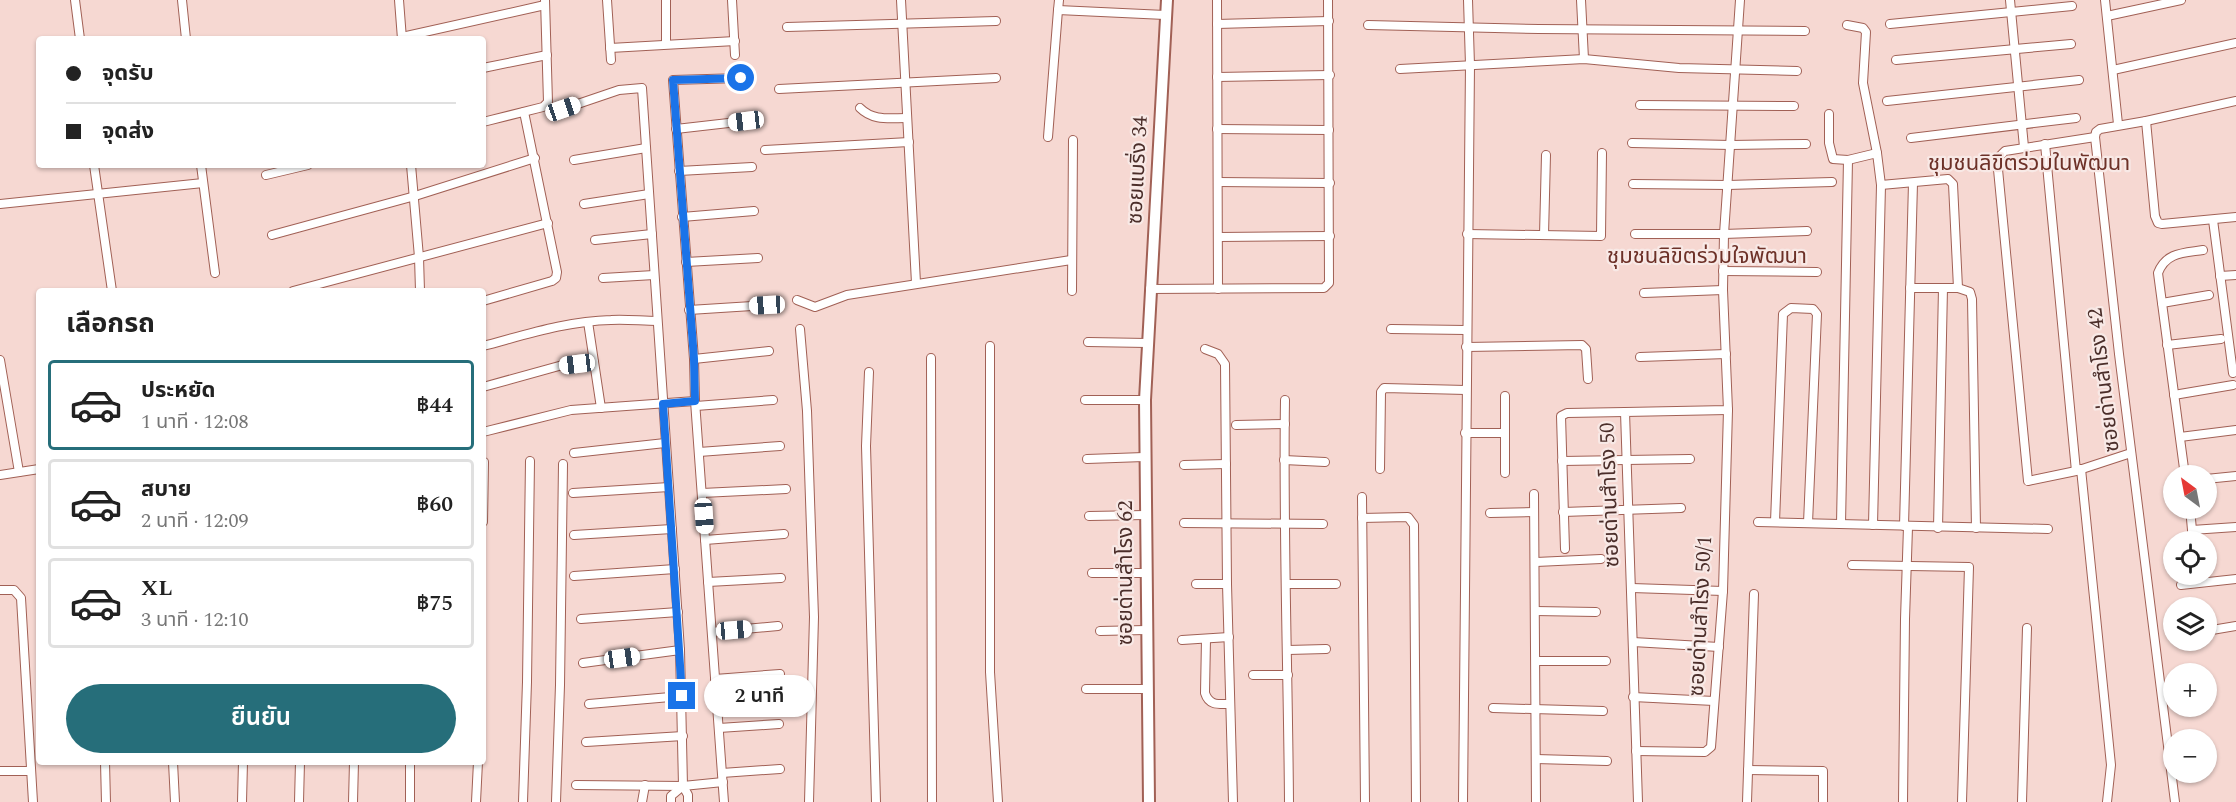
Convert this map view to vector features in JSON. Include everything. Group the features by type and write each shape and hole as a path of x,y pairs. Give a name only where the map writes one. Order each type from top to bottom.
{"street":[{"path":"75,0 80,36"},
{"path":"182,0 186,36"},
{"path":"399,0 402,36"},
{"path":"607,0 611,60"},
{"path":"666,0 666,44"},
{"path":"732,0 735,55"},
{"path":"901,0 916,283"},
{"path":"1048,137 1059,0"},
{"name":"ซอยแบริ่ง 34","path":"1147,343 1167,0"},
{"path":"1217,0 1218,289"},
{"path":"1150,289 1324,288 1330,280 1328,0"},
{"path":"1463,802 1470,65 1468,0"},
{"path":"1581,0 1584,59"},
{"path":"1728,410 1723,290 1724,234 1740,0"},
{"path":"2010,0 2024,147"},
{"path":"2105,0 2118,124"},
{"path":"2107,16 2181,0"},
{"path":"410,36 545,2 548,102 543,107 486,121"},
{"path":"1890,24 2072,6"},
{"path":"1058,10 1166,15"},
{"path":"787,27 996,21"},
{"path":"1217,24 1329,21"},
{"path":"1368,25 1805,31"},
{"path":"1847,25 1863,28 1866,32 1863,83 1881,185 1873,525"},
{"path":"610,48 735,41"},
{"path":"2113,70 2236,43"},
{"path":"1896,60 2071,44"},
{"path":"486,68 547,55"},
{"path":"1400,69 1584,59 1679,68 1797,71"},
{"path":"1217,76 1330,75"},
{"path":"724,802 673,80 741,78"},
{"path":"779,89 996,78"},
{"path":"1887,101 2079,80"},
{"path":"563,109 619,90 642,88 678,612 683,786 688,795 688,802"},
{"path":"2131,453 2078,470 2028,481 1997,159 2005,151 2094,137 2100,129 2118,124 2146,121 2236,101"},
{"path":"1640,105 1794,106"},
{"path":"860,108 874,118 906,118"},
{"path":"486,300 556,278 557,272 548,223 524,112"},
{"path":"1829,114 1829,143 1832,158 1838,161 1848,160 1877,153"},
{"path":"1911,138 2076,118"},
{"path":"676,129 746,121"},
{"path":"2146,121 2156,220 2162,224 2236,217"},
{"path":"1217,129 1329,130"},
{"name":"ซอยด่านสำโรง 42","path":"2094,137 2175,802"},
{"path":"1072,291 1073,140"},
{"path":"765,150 909,142"},
{"path":"1632,143 1731,146 1806,144"},
{"path":"2045,144 2110,765 2107,802"},
{"path":"574,160 646,148"},
{"path":"1467,234 1601,236 1602,153"},
{"path":"1544,235 1546,155"},
{"path":"272,235 415,196 535,158"},
{"path":"1841,524 1848,160"},
{"path":"679,171 752,167"},
{"path":"94,168 112,288"},
{"path":"201,168 214,273"},
{"path":"266,175 295,168"},
{"path":"411,168 420,288"},
{"path":"1881,185 1948,179 1953,184 1958,288"},
{"path":"1218,182 1330,183"},
{"path":"1633,184 1728,185 1832,182"},
{"path":"0,204 203,183"},
{"path":"1904,802 1905,619 1908,566 1906,526 1913,183"},
{"path":"584,204 649,194"},
{"path":"682,217 754,211"},
{"path":"2213,220 2234,373"},
{"path":"304,288 548,223"},
{"path":"1635,234 1807,231"},
{"path":"595,240 652,234"},
{"path":"1219,237 1330,236"},
{"path":"2184,465 2158,273 2165,260 2172,255 2204,250"},
{"path":"686,262 758,258"},
{"path":"797,300 815,308 847,295 1071,261"},
{"path":"1723,271 1817,272"},
{"path":"2220,276 2236,274"},
{"path":"603,278 654,275"},
{"path":"1910,288 1958,288 1970,292 1976,528"},
{"path":"1938,528 1943,288"},
{"path":"1644,293 1723,290"},
{"path":"2162,303 2209,295"},
{"path":"689,310 767,305"},
{"path":"1775,522 1783,314 1791,308 1813,309 1817,314 1809,523"},
{"path":"486,345 588,322 657,321"},
{"path":"588,322 601,408"},
{"path":"800,329 807,411 814,617 809,802"},
{"path":"1391,329 1467,330"},
{"path":"2167,345 2221,339"},
{"path":"1088,342 1147,343"},
{"name":"ซอยด่านสำโรง 62","path":"1147,343 1144,457 1149,802"},
{"path":"1466,347 1582,345 1586,349 1588,379"},
{"path":"990,346 990,672 998,802"},
{"path":"1205,349 1218,354 1225,364 1227,584 1233,802"},
{"path":"694,359 769,351"},
{"path":"1640,357 1726,354"},
{"path":"932,358 932,802"},
{"path":"0,360 19,472"},
{"path":"486,386 559,366 594,362"},
{"path":"869,372 866,446 876,802"},
{"path":"2174,395 2233,386"},
{"path":"1380,469 1381,392 1384,388 1466,390"},
{"path":"1505,396 1505,473"},
{"path":"486,431 571,410 773,400"},
{"path":"1085,400 1145,400"},
{"path":"1285,400 1283,523 1288,650 1289,802"},
{"name":"ซอยด่านสำโรง 50","path":"1638,802 1625,412 1728,410"},
{"name":"ซอยด่านสำโรง 50/1","path":"1636,751 1705,752 1711,747 1723,591 1728,410"},
{"path":"1565,549 1561,416 1567,413 1625,412"},
{"path":"1236,425 1285,424"},
{"path":"2180,437 2236,430"},
{"path":"1465,433 1505,433"},
{"path":"574,453 665,443"},
{"path":"699,452 780,446"},
{"path":"1087,459 1144,457"},
{"path":"1562,461 1690,459"},
{"path":"1284,460 1325,462"},
{"path":"522,802 527,682 530,461"},
{"path":"556,802 563,464"},
{"path":"1184,465 1226,464"},
{"path":"0,475 36,469"},
{"path":"2217,478 2236,476"},
{"path":"573,493 669,487"},
{"path":"702,493 786,489"},
{"path":"1534,494 1536,802"},
{"path":"1362,496 1365,802"},
{"path":"1563,512 1681,508"},
{"path":"1490,513 1534,512"},
{"path":"1089,516 1145,515"},
{"path":"1362,518 1408,517 1414,525 1416,802"},
{"path":"2191,519 2192,530 2236,527"},
{"path":"1758,522 2048,529"},
{"path":"1184,523 1323,524"},
{"path":"574,535 672,530"},
{"path":"705,540 784,534"},
{"path":"1536,562 1601,559"},
{"path":"1852,566 1968,567 1962,802"},
{"path":"574,576 675,569"},
{"path":"1092,573 1146,573"},
{"path":"708,582 781,578"},
{"path":"2217,581 2236,579"},
{"path":"1196,584 1227,584"},
{"path":"1286,584 1336,584"},
{"path":"1632,588 1723,591"},
{"path":"0,591 14,590 21,598 33,802"},
{"path":"1747,802 1754,594"},
{"path":"1535,611 1596,612"},
{"path":"581,619 678,612"},
{"path":"712,632 778,626"},
{"path":"2217,629 2236,626"},
{"path":"2022,802 2027,628"},
{"path":"1100,631 1146,630"},
{"path":"1182,640 1229,637"},
{"path":"1206,639 1205,693 1207,699 1212,703 1230,704"},
{"path":"1633,642 1719,647"},
{"path":"1288,650 1326,649"},
{"path":"583,663 680,651"},
{"path":"1536,661 1606,662"},
{"path":"715,680 780,674"},
{"path":"1253,675 1288,675"},
{"path":"1086,689 1146,689"},
{"path":"589,704 682,696"},
{"path":"1633,697 1714,701"},
{"path":"1493,708 1603,711"},
{"path":"719,728 779,724"},
{"path":"586,742 683,736"},
{"path":"1536,759 1607,760"},
{"path":"105,765 106,802"},
{"path":"173,765 175,802"},
{"path":"242,802 243,765"},
{"path":"299,802 300,765"},
{"path":"353,802 354,765"},
{"path":"410,765 410,802"},
{"path":"476,802 478,765"},
{"path":"722,773 780,769"},
{"path":"1748,770 1823,771 1824,802"},
{"path":"0,771 31,771"},
{"path":"576,785 683,786 723,782"},
{"path":"642,802 645,785"},
{"path":"671,802 671,796 683,786"}],"district":[{"name":"ชุมชนลิขิตร่วมในพัฒนา","path":"2029,163"},
{"name":"ชุมชนลิขิตร่วมใจพัฒนา","path":"1707,256"}],"route":[{"path":"682,696 663,404 695,401 694,359 673,80 741,78"}]}
